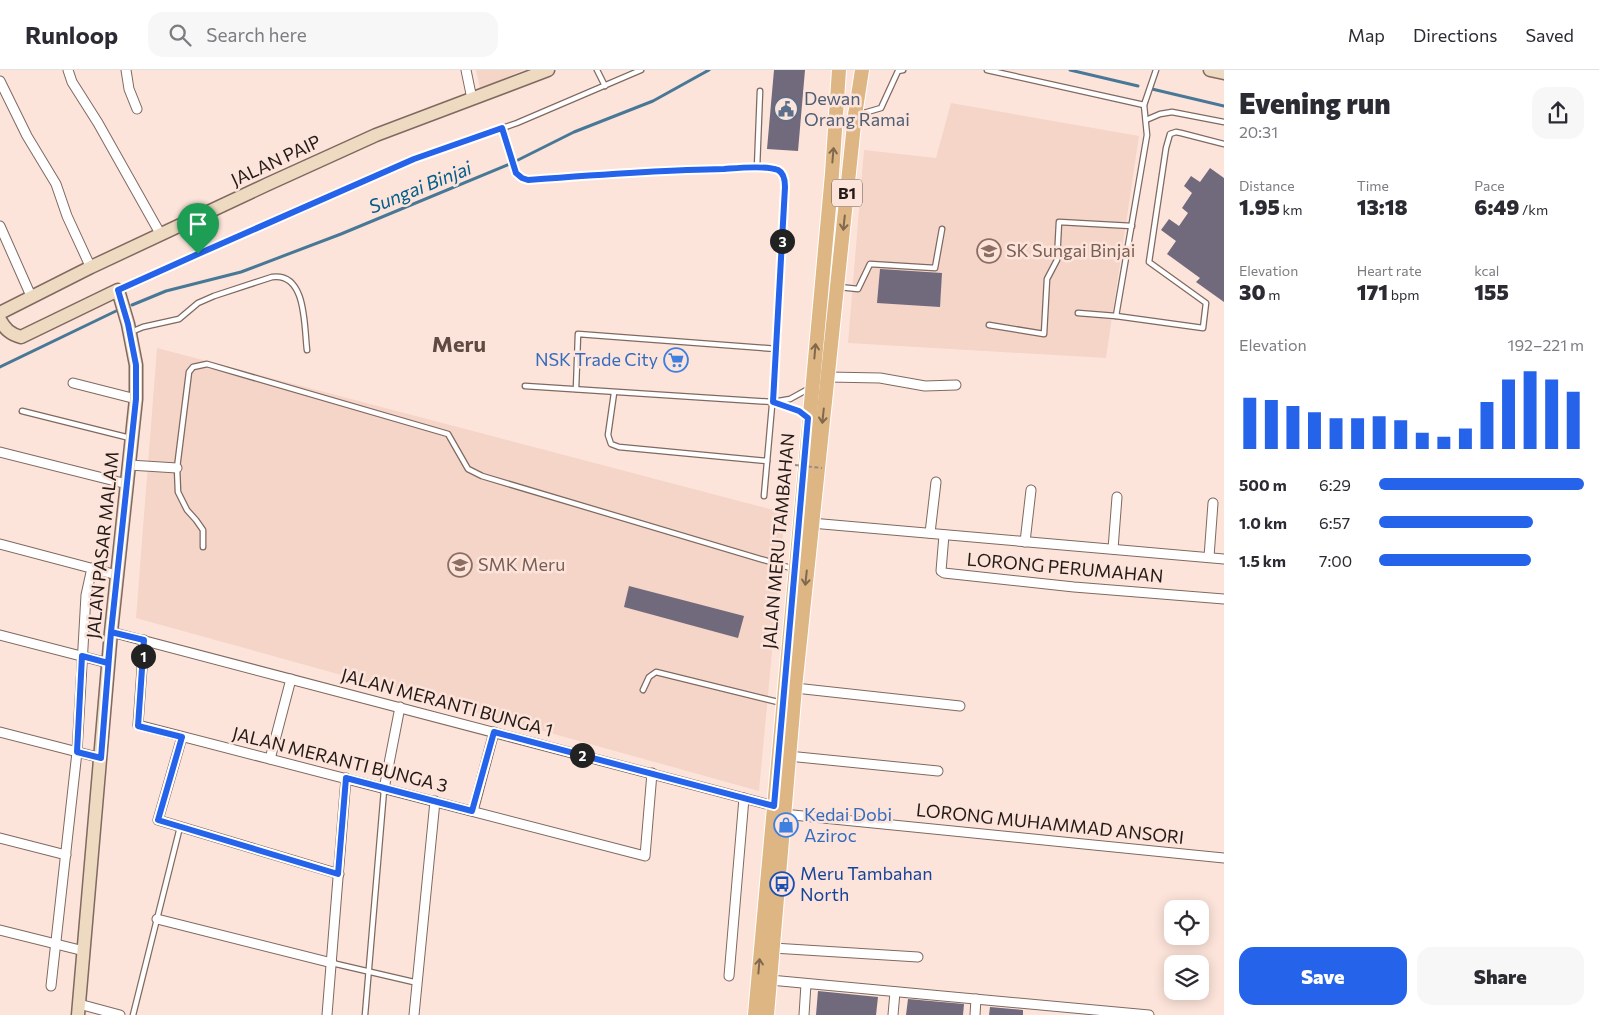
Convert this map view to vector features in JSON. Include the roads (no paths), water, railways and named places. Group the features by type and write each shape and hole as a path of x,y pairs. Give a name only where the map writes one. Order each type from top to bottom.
{"main road":[{"name":"JALAN MERU TAMBAHAN","path":"767,1015 773,948 783,704 832,174 839,70"},
{"name":"JALAN MERU TAMBAHAN","path":"755,1015 778,810 788,756 855,115 862,70"}],"street":[{"path":"68,70 72,82 98,123 161,235"},
{"path":"126,70 129,89 137,109"},
{"path":"466,70 472,99"},
{"name":"JALAN PAIP","path":"0,313 31,296 376,135 548,70"},
{"path":"1210,70 1224,73"},
{"path":"0,81 27,136 56,184 67,216 91,268"},
{"path":"0,226 31,296"},
{"name":"JALAN PASAR MALAM","path":"0,320 12,335 21,337 119,295 129,328 136,365 136,399 108,663 78,1010"},
{"path":"828,377 880,378 925,386 956,385"},
{"path":"73,383 136,399"},
{"path":"0,452 127,484"},
{"path":"129,465 177,468"},
{"path":"930,534 936,482"},
{"path":"1025,542 1031,490"},
{"path":"1113,549 1117,497"},
{"path":"1209,557 1213,503"},
{"path":"811,523 1224,559"},
{"name":"LORONG PERUMAHAN","path":"944,535 941,571 944,574 1074,588 1224,599"},
{"path":"0,544 117,575"},
{"path":"52,986 77,752 86,595 92,568"},
{"name":"JALAN MERANTI BUNGA 1","path":"111,632 652,773 744,798 778,810"},
{"path":"0,635 108,663"},
{"name":"JALAN MERANTI BUNGA 3","path":"144,640 138,726 645,856 652,773"},
{"path":"270,759 291,679"},
{"path":"795,688 960,706"},
{"path":"384,789 400,707"},
{"path":"0,732 101,758"},
{"path":"472,811 494,732"},
{"path":"182,737 158,820 338,874"},
{"path":"788,756 938,771"},
{"path":"327,1015 346,778"},
{"path":"729,976 744,798"},
{"path":"414,1015 435,801"},
{"name":"LORONG MUHAMMAD ANSORI","path":"778,810 1224,858"},
{"path":"0,838 66,855"},
{"path":"157,919 332,963"},
{"path":"0,930 84,951"},
{"path":"773,948 918,957"},
{"path":"770,980 976,999 1060,1011 1149,1015"},
{"path":"804,1015 806,984"},
{"path":"893,1015 895,992"},
{"path":"974,1015 976,999"},
{"path":"78,1010 120,1015"}],"lane":[{"path":"597,70 605,86"},
{"path":"414,159 502,128 641,70"},
{"path":"855,115 881,108 898,71 902,70"},
{"path":"987,70 1144,105"},
{"path":"1116,316 1147,134 1144,105 1156,70"},
{"path":"756,168 760,91"},
{"path":"1146,120 1160,114 1172,112 1224,122"},
{"path":"502,128 516,173 528,180 672,170 756,168 778,170 782,174 785,180 777,349 764,496"},
{"path":"1078,313 1116,316 1203,328 1206,303 1149,262 1166,148 1170,134 1181,133 1224,144"},
{"path":"989,325 1044,334 1047,279 1057,260 1059,222 1132,226"},
{"path":"837,287 858,289 870,264 935,268 942,229"},
{"path":"129,328 179,319 195,304 214,296 280,276 291,280 297,288 301,302 306,350"},
{"path":"576,389 578,334 777,349"},
{"path":"203,547 203,530 187,510 178,492 177,468 189,372 194,367 207,364 448,434 468,469 482,476 795,569"},
{"path":"525,386 773,402 790,399 811,387"},
{"path":"614,393 608,435 611,444 619,447 767,461"},
{"path":"773,402 799,411 808,418"},
{"path":"22,410 131,438"},
{"path":"643,690 649,677 656,672 783,704"},
{"path":"365,1015 384,789"},
{"path":"133,1015 180,827"},
{"path":"332,963 418,983"}],"waterway":[{"name":"Sungai Binjai","path":"132,305 166,291 241,272 341,234 512,163 574,132 653,101 709,70"},
{"path":"1070,70 1138,86"},
{"path":"1152,89 1224,106"},
{"name":"Sungai Binjai","path":"0,367 116,311"}],"place":[{"name":"Dewan Orang Ramai","path":"786,109"},
{"name":"SK Sungai Binjai","path":"989,251"},
{"name":"NSK Trade City","path":"676,360"},
{"name":"SMK Meru","path":"460,565"},
{"name":"Kedai Dobi Aziroc","path":"786,825"},
{"name":"Meru Tambahan North","path":"782,884"}],"district":[{"name":"Meru","path":"459,344"}]}
